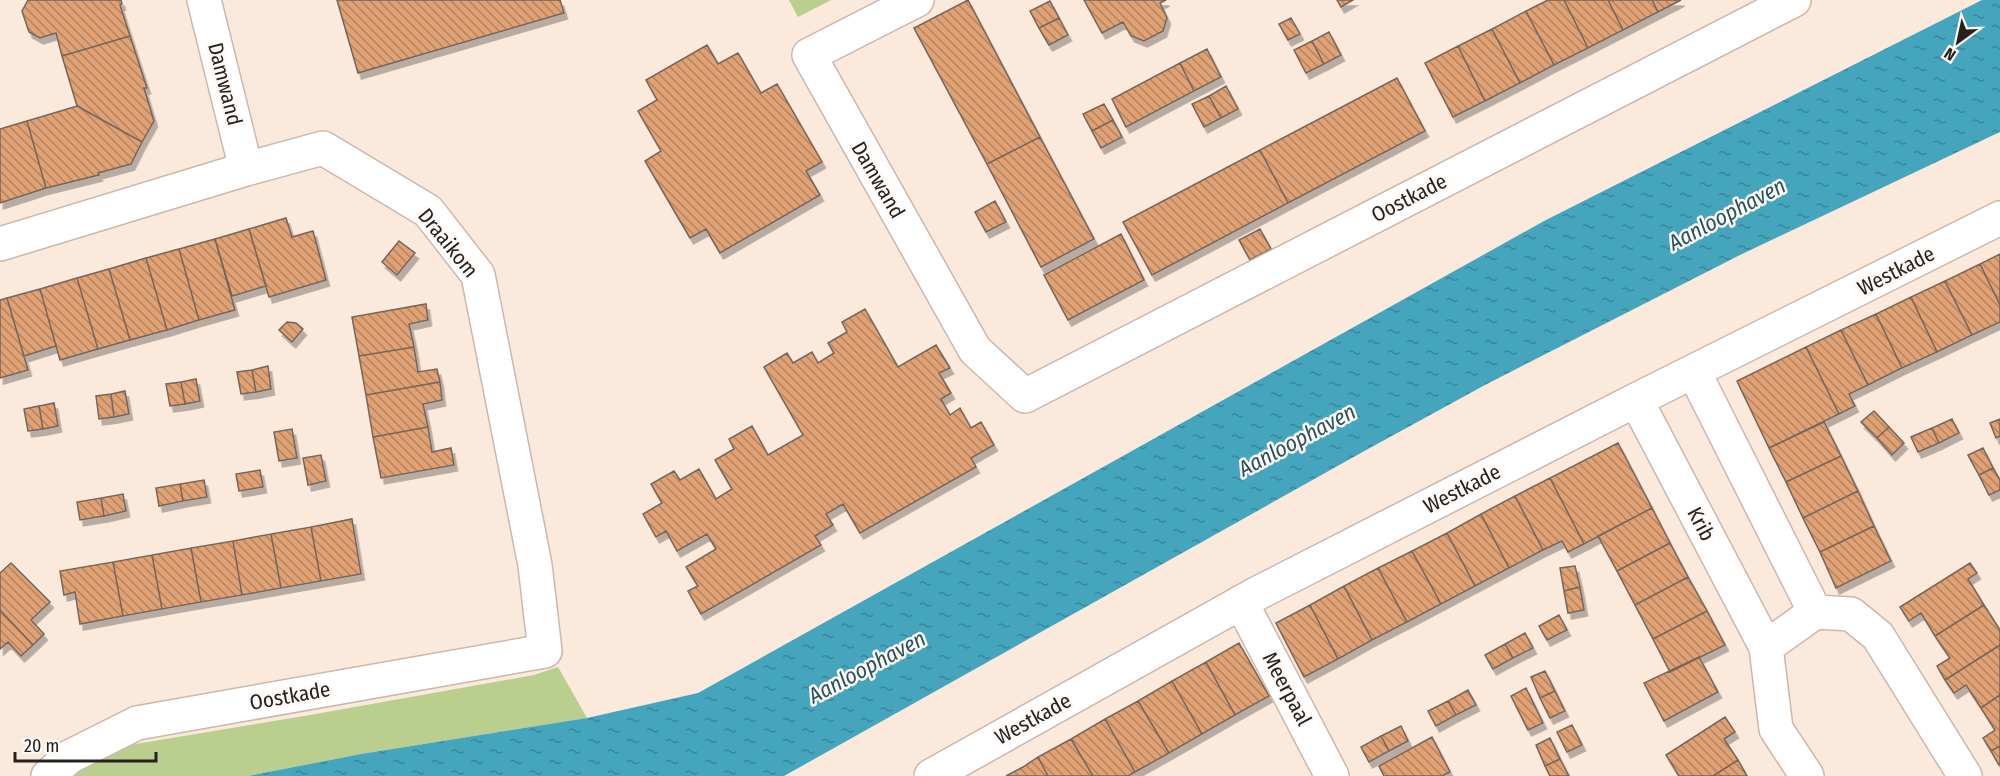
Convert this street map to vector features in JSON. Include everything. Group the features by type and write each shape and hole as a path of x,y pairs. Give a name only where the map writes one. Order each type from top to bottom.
{"street":[{"name":"Damwand","path":"204,0 246,169"},
{"name":"Damwand","path":"917,0 808,55 975,350 1025,396"},
{"name":"Oostkade","path":"1025,396 1794,0"},
{"name":"Draaikom","path":"0,244 246,169 323,148 428,211 478,275 535,565 545,651"},
{"name":"Westkade","path":"932,776 1241,602 1636,400 2000,218"},
{"path":"1694,372 1815,612"},
{"name":"Krib","path":"1636,400 1766,647 1776,729 1807,776"},
{"name":"Meerpaal","path":"1241,602 1332,776"},
{"path":"1766,647 1815,612 1851,614 1878,636 1965,776"},
{"name":"Oostkade","path":"48,776 69,758 137,723 545,651"}],"green space":[{"path":"789,0 831,0 798,17"},
{"path":"558,667 587,718 361,754 248,776 73,776 99,750 534,675"}],"water":[{"name":"Aanloophaven","path":"1982,0 2000,0 2000,132 1738,256 1485,385 784,776 248,776 361,754 587,718 698,693 1544,221"}],"building":[{"path":"28,0 121,0 120,5 130,36 62,56 56,33 40,38 29,32 22,11"},
{"path":"337,0 560,0 564,13 358,73"},
{"path":"968,0 1040,137 987,164 914,28"},
{"path":"1084,0 1166,0 1160,3 1167,18 1163,31 1144,41 1131,36 1123,22 1102,33"},
{"path":"1337,0 1353,0 1341,7"},
{"path":"1548,0 1564,0 1588,48 1554,65 1526,11"},
{"path":"1564,0 1608,0 1623,30 1588,48"},
{"path":"1608,0 1652,0 1658,12 1623,30"},
{"path":"1652,0 1681,0 1658,12"},
{"path":"1050,1 1059,18 1039,28 1030,11"},
{"path":"1526,11 1554,65 1520,83 1492,29"},
{"path":"1059,18 1068,35 1049,45 1039,28"},
{"path":"1291,18 1300,34 1288,40 1279,24"},
{"path":"1492,29 1520,83 1485,101 1458,46"},
{"path":"1329,32 1341,55 1324,64 1312,41"},
{"path":"130,36 147,88 144,88 154,121 142,142 77,106 62,56"},
{"path":"1312,41 1324,64 1306,73 1294,50"},
{"path":"707,45 718,64 738,53 761,93 777,84 822,162 806,171 820,195 720,253 706,229 690,238 645,161 661,151 638,111 657,100 646,80"},
{"path":"1458,46 1485,101 1453,117 1425,63"},
{"path":"1207,49 1221,77 1194,91 1180,63"},
{"path":"1180,63 1194,91 1126,127 1112,99"},
{"path":"1397,78 1425,131 1288,203 1260,150"},
{"path":"1226,86 1238,109 1221,118 1209,96"},
{"path":"1209,96 1221,118 1204,127 1192,104"},
{"path":"1104,104 1113,120 1092,131 1083,114"},
{"path":"77,106 142,142 131,164 98,173 99,175 46,188 27,121"},
{"path":"1113,120 1122,137 1101,148 1092,131"},
{"path":"27,121 46,188 0,203 0,129"},
{"path":"1040,137 1094,239 1041,267 987,164"},
{"path":"1260,150 1288,203 1152,275 1123,222"},
{"path":"995,201 1006,222 986,232 975,212"},
{"path":"286,218 292,237 313,231 326,280 269,297 249,229"},
{"path":"249,229 266,286 232,296 215,239"},
{"path":"1260,229 1271,249 1250,260 1239,240"},
{"path":"1121,234 1144,280 1068,320 1044,275"},
{"path":"215,239 235,310 199,320 179,249"},
{"path":"399,241 415,253 397,275 382,262"},
{"path":"179,249 199,320 167,330 146,258"},
{"path":"2000,254 2000,305 1980,264"},
{"path":"146,258 167,330 130,340 109,269"},
{"path":"1980,264 2000,305 2000,322 1972,335 1945,281"},
{"path":"109,269 130,340 98,349 77,278"},
{"path":"77,278 98,349 60,360 40,289"},
{"path":"1945,281 1972,335 1937,352 1911,297"},
{"path":"40,289 56,346 24,356 7,298"},
{"path":"1911,297 1937,352 1902,368 1876,314"},
{"path":"7,298 28,370 0,378 0,300"},
{"path":"426,304 428,320 409,324 414,347 359,356 352,317"},
{"path":"865,309 898,367 936,345 950,368 939,373 951,393 941,399 950,415 960,408 971,428 981,422 994,445 971,458 976,467 860,533 843,504 826,514 833,525 815,536 821,545 701,614 688,591 698,586 686,567 716,549 707,534 677,551 666,531 656,537 643,514 662,503 651,484 674,471 680,480 699,469 716,499 732,489 715,460 734,449 729,439 752,426 768,455 803,435 764,367 787,353 793,363 812,352 818,363 834,353 828,343 847,332 842,322"},
{"path":"1876,314 1902,368 1868,385 1841,330"},
{"path":"287,322 296,323 303,329 292,342 279,330"},
{"path":"1841,330 1868,385 1849,394 1855,406 1839,414 1806,347"},
{"path":"414,347 418,372 437,369 440,382 366,395 359,356"},
{"path":"1806,347 1839,414 1769,448 1737,381"},
{"path":"268,366 271,389 256,392 252,370"},
{"path":"252,370 256,392 241,394 237,372"},
{"path":"196,379 200,401 185,404 181,382"},
{"path":"181,382 185,404 170,406 166,384"},
{"path":"440,382 442,400 423,404 428,427 373,437 366,395"},
{"path":"125,391 129,414 114,417 111,394"},
{"path":"111,394 114,417 99,419 96,396"},
{"path":"54,403 58,426 43,429 39,406"},
{"path":"39,406 43,429 28,431 24,409"},
{"path":"1874,411 1889,427 1877,438 1861,422"},
{"path":"1952,419 1959,433 1939,443 1932,428"},
{"path":"2000,419 2000,436 1996,438 1990,423"},
{"path":"1824,422 1841,456 1786,482 1769,448"},
{"path":"428,427 432,452 451,448 454,465 381,478 373,437"},
{"path":"1889,427 1904,443 1892,455 1877,438"},
{"path":"1932,428 1939,443 1918,452 1911,437"},
{"path":"292,429 297,458 279,461 274,432"},
{"path":"1618,443 1652,508 1584,544 1550,478"},
{"path":"1983,448 1993,468 1979,475 1968,455"},
{"path":"321,455 326,481 308,485 303,458"},
{"path":"1841,456 1858,491 1803,518 1786,482"},
{"path":"1993,468 2000,480 2000,490 1989,495 1979,475"},
{"path":"260,470 263,487 239,491 236,474"},
{"path":"1550,478 1584,544 1568,552 1562,541 1543,550 1515,496"},
{"path":"204,480 207,497 183,501 180,484"},
{"path":"180,484 183,501 159,506 156,488"},
{"path":"1858,491 1874,526 1820,552 1803,518"},
{"path":"123,494 126,511 104,516 101,498"},
{"path":"1515,496 1543,550 1509,568 1481,514"},
{"path":"101,498 104,516 80,520 77,502"},
{"path":"1652,508 1670,543 1617,571 1598,536"},
{"path":"1481,514 1509,568 1475,586 1447,533"},
{"path":"352,519 361,574 321,581 311,527"},
{"path":"1874,526 1891,561 1836,588 1820,552"},
{"path":"311,527 321,581 281,588 271,534"},
{"path":"1447,533 1475,586 1441,604 1412,551"},
{"path":"271,534 281,588 242,595 233,541"},
{"path":"233,541 242,595 201,602 191,548"},
{"path":"1670,543 1688,577 1635,605 1617,571"},
{"path":"191,548 201,602 162,609 152,555"},
{"path":"1412,551 1441,604 1407,622 1378,568"},
{"path":"152,555 162,609 123,616 113,562"},
{"path":"113,562 123,616 80,624 75,592 64,595 60,571"},
{"path":"11,563 50,602 31,620 44,634 33,645 0,610 0,573"},
{"path":"1970,563 1977,573 1968,579 1984,605 1935,636 1921,613 1909,621 1900,607"},
{"path":"1575,566 1580,587 1564,591 1560,568"},
{"path":"1378,568 1407,622 1372,640 1344,586"},
{"path":"1688,577 1707,611 1653,639 1635,605"},
{"path":"1344,586 1372,640 1338,659 1310,605"},
{"path":"1580,587 1584,610 1568,613 1564,591"},
{"path":"1310,605 1338,659 1304,677 1276,623"},
{"path":"1984,605 2000,630 2000,645 1945,680 1937,666 1950,658 1935,636"},
{"path":"0,610 33,645 21,656 8,642 0,649"},
{"path":"1707,611 1725,645 1670,672 1653,639"},
{"path":"1559,615 1567,630 1547,640 1539,626"},
{"path":"1525,633 1533,648 1513,658 1505,644"},
{"path":"1239,643 1269,696 1235,715 1206,662"},
{"path":"1505,644 1513,658 1493,669 1485,655"},
{"path":"2000,645 2000,695 1981,708 1966,685 1954,693 1945,680"},
{"path":"1699,657 1718,692 1664,721 1644,683"},
{"path":"1206,662 1235,715 1202,734 1172,681"},
{"path":"1545,671 1555,691 1540,698 1531,677"},
{"path":"1172,681 1202,734 1169,753 1138,701"},
{"path":"1526,688 1543,723 1528,730 1511,696"},
{"path":"1468,690 1476,705 1456,715 1448,701"},
{"path":"1555,691 1565,711 1550,718 1540,698"},
{"path":"2000,695 2000,746 1991,751 1983,738 1995,730 1981,708"},
{"path":"1138,701 1169,753 1135,772 1105,719"},
{"path":"1448,701 1456,715 1436,726 1428,711"},
{"path":"1725,717 1735,732 1724,739 1738,760 1713,776 1679,776 1666,755"},
{"path":"1105,719 1135,772 1128,776 1093,776 1071,739"},
{"path":"1572,725 1582,745 1567,752 1557,732"},
{"path":"1401,726 1408,741 1389,751 1381,736"},
{"path":"1381,736 1389,751 1369,762 1361,747"},
{"path":"1432,737 1450,772 1442,776 1384,776 1379,766"},
{"path":"1550,738 1560,759 1545,766 1536,745"},
{"path":"1071,739 1093,776 1048,776 1038,757"},
{"path":"2000,746 2000,764 1999,765 1991,751"},
{"path":"1038,757 1048,776 1006,776 1023,767"},
{"path":"1560,759 1569,776 1550,776 1545,766"},
{"path":"1738,760 1747,776 1713,776"}]}
